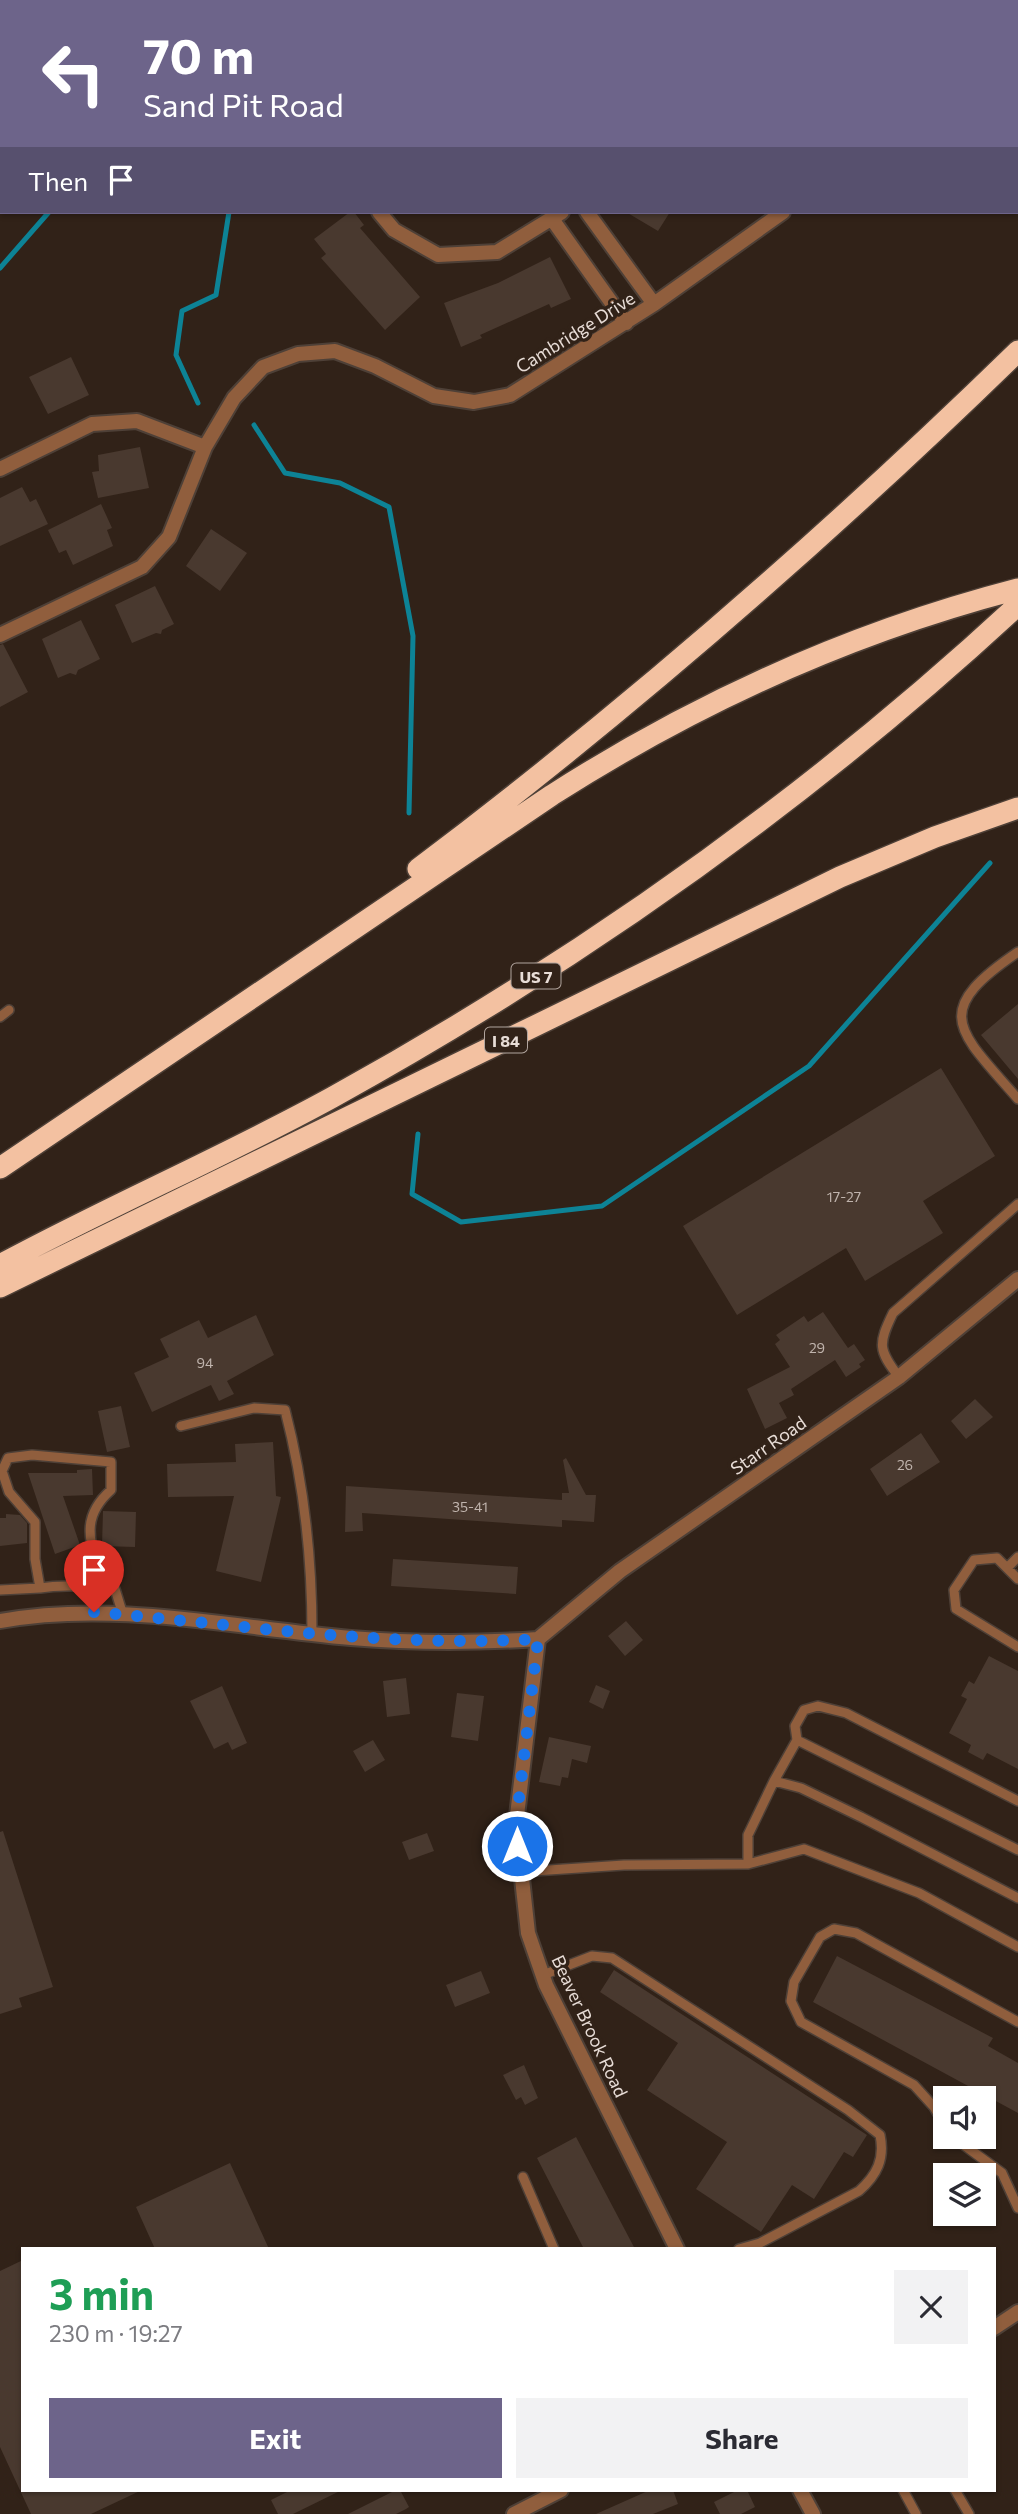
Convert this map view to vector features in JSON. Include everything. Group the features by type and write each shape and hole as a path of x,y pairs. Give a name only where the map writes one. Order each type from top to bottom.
{"highway":[{"path":"935,430 1018,340"},
{"path":"232,1009 625,708 793,562 1018,351"},
{"path":"0,1168 232,1009 541,803 640,741 733,694 828,652 925,616 1014,596"},
{"name":"US 7","path":"0,1265 331,1098 558,962 700,863 894,715 1014,596"},
{"name":"I 84","path":"0,1287 840,877 935,837 1018,808"}],"street":[{"path":"381,214 394,230 438,255 497,253 557,215 626,323"},
{"path":"588,214 654,304"},
{"name":"Cambridge Drive","path":"0,635 142,567 169,537 205,447 234,398 263,366 298,354 335,351 375,366 435,396 474,402 510,395 626,323 780,214"},
{"path":"0,470 92,424 137,421 205,447"},
{"name":"Starr Road","path":"538,1639 620,1571 899,1377 1018,1279"},
{"path":"0,1621 46,1612 124,1615 313,1634 482,1642 538,1639"},
{"name":"Beaver Brook Road","path":"538,1639 516,1824 519,1872 528,1933 542,1975 675,2247"},
{"path":"996,2327 1018,2312"},
{"path":"514,2514 557,2492"},
{"path":"801,2492 813,2514"}],"lane":[{"path":"1018,952 984,975 966,995 960,1011 962,1028 1018,1099"},
{"path":"0,1017 9,1010"},
{"path":"899,1377 883,1355 881,1338 893,1313 1018,1204"},
{"path":"181,1426 254,1408 285,1410 298,1461 304,1528 312,1569 313,1634"},
{"path":"40,1588 35,1559 35,1521 9,1492 2,1471 8,1458 32,1455 111,1462 111,1490 91,1519 88,1533 102,1588"},
{"path":"1007,1568 1018,1557"},
{"path":"1018,1579 997,1558 974,1560 954,1590 956,1609 1018,1647"},
{"path":"0,1590 59,1585 115,1589 124,1615"},
{"path":"748,1864 748,1835 797,1740 795,1726 804,1710 818,1706 846,1713 1018,1801"},
{"path":"797,1740 819,1748 1018,1850"},
{"path":"774,1781 801,1788 1018,1898"},
{"path":"519,1872 624,1865 748,1864 804,1849 919,1894 1018,1947"},
{"path":"933,2105 914,2085 801,2022 791,2001 794,1982 820,1937 834,1928 856,1933 1018,2022"},
{"path":"542,1975 592,1956 612,1958 837,2102 880,2135 882,2148 877,2171 859,2191 760,2243 745,2247"},
{"path":"969,2149 1002,2173 1018,2208"},
{"path":"523,2177 553,2247"},
{"path":"904,2492 916,2514"},
{"path":"957,2492 970,2514"}],"building":[{"path":"347,214 356,214 364,225 360,228 420,297 385,330 321,258 326,254 314,239"},
{"path":"629,214 669,214 658,231"},
{"path":"550,257 571,299 551,308 549,304 480,335 482,338 461,347 444,303 498,283"},
{"path":"71,357 89,395 48,414 29,377"},
{"path":"140,447 149,488 98,498 92,472 99,471 98,455"},
{"path":"22,487 30,502 36,499 48,524 0,546 0,498"},
{"path":"101,504 112,528 107,530 113,546 73,565 66,550 59,553 48,530"},
{"path":"211,529 247,553 220,591 186,566"},
{"path":"155,586 174,624 162,630 161,634 156,633 132,643 115,605"},
{"path":"81,620 100,659 78,670 76,675 70,673 58,678 42,639"},
{"path":"3,644 28,692 0,707 0,645"},
{"path":"1018,1004 1018,1079 981,1035"},
{"path":"941,1068 995,1156 923,1201 943,1233 865,1281 846,1248 737,1315 683,1226"},
{"path":"823,1312 848,1348 854,1344 865,1360 859,1364 861,1367 846,1377 835,1360 791,1389 794,1395 779,1403 787,1418 765,1429 747,1389 790,1367 775,1344 780,1340 776,1335 804,1316 808,1322"},
{"path":"256,1315 274,1355 227,1381 234,1394 219,1401 211,1385 152,1412 134,1373 169,1357 160,1339 199,1320 208,1338"},
{"path":"975,1399 993,1417 966,1439 951,1421"},
{"path":"121,1406 130,1447 107,1452 98,1411"},
{"path":"921,1433 940,1462 887,1496 870,1469"},
{"path":"273,1442 276,1496 281,1497 261,1582 216,1571 234,1496 168,1497 167,1464 236,1462 235,1444"},
{"path":"566,1458 586,1495 596,1495 594,1522 562,1520 562,1527 362,1513 363,1531 345,1532 346,1486 562,1500 562,1493 569,1493 563,1460"},
{"path":"92,1469 93,1495 63,1496 80,1545 55,1554 28,1473 77,1473 77,1470"},
{"path":"103,1511 136,1512 135,1547 102,1546"},
{"path":"6,1514 20,1515 27,1523 27,1543 0,1546 0,1518 6,1518"},
{"path":"393,1559 518,1567 516,1594 391,1586"},
{"path":"626,1621 643,1640 625,1656 608,1636"},
{"path":"989,1656 1018,1671 1018,1769 987,1753 983,1760 968,1752 971,1745 949,1733 967,1699 961,1696 969,1681 974,1684"},
{"path":"406,1678 410,1714 387,1717 383,1681"},
{"path":"596,1685 610,1691 603,1709 589,1702"},
{"path":"222,1686 247,1743 232,1750 228,1742 214,1749 190,1701"},
{"path":"457,1693 484,1696 478,1741 451,1737"},
{"path":"549,1737 591,1746 587,1763 572,1759 568,1778 562,1777 560,1786 539,1782"},
{"path":"373,1740 385,1760 365,1772 353,1751"},
{"path":"3,1831 53,1987 19,1998 22,2007 0,2014 0,1832"},
{"path":"427,1833 434,1851 409,1860 402,1842"},
{"path":"837,1956 993,2038 988,2046 1018,2063 1018,2113 996,2101 996,2086 968,2086 813,2002"},
{"path":"614,1970 867,2135 853,2157 844,2152 814,2199 792,2185 761,2232 696,2189 727,2142 647,2090 678,2043 600,1992"},
{"path":"481,1971 490,1993 455,2007 446,1985"},
{"path":"524,2065 538,2098 525,2105 521,2097 516,2100 503,2075"},
{"path":"576,2137 634,2247 583,2247 537,2158"},
{"path":"230,2163 268,2247 154,2247 136,2207"},
{"path":"21,2261 21,2492 138,2492 91,2514 31,2514 0,2447 0,2271"},
{"path":"287,2492 338,2492 293,2514 278,2514 271,2500"},
{"path":"392,2492 401,2492 409,2507 396,2514 348,2514"},
{"path":"646,2492 674,2492 678,2504 653,2514 596,2514"},
{"path":"734,2492 748,2492 755,2507 741,2514 720,2514 714,2502"}],"waterway":[{"path":"0,268 47,214"},
{"path":"198,403 176,355 182,311 216,295 229,214"},
{"path":"254,425 285,473 340,483 389,507 413,636 409,813"},
{"path":"418,1134 412,1194 461,1222 602,1206 809,1066 990,863"}],"route":[{"path":"94,1612 353,1638 482,1642 538,1639 516,1824 517,1846"}]}
